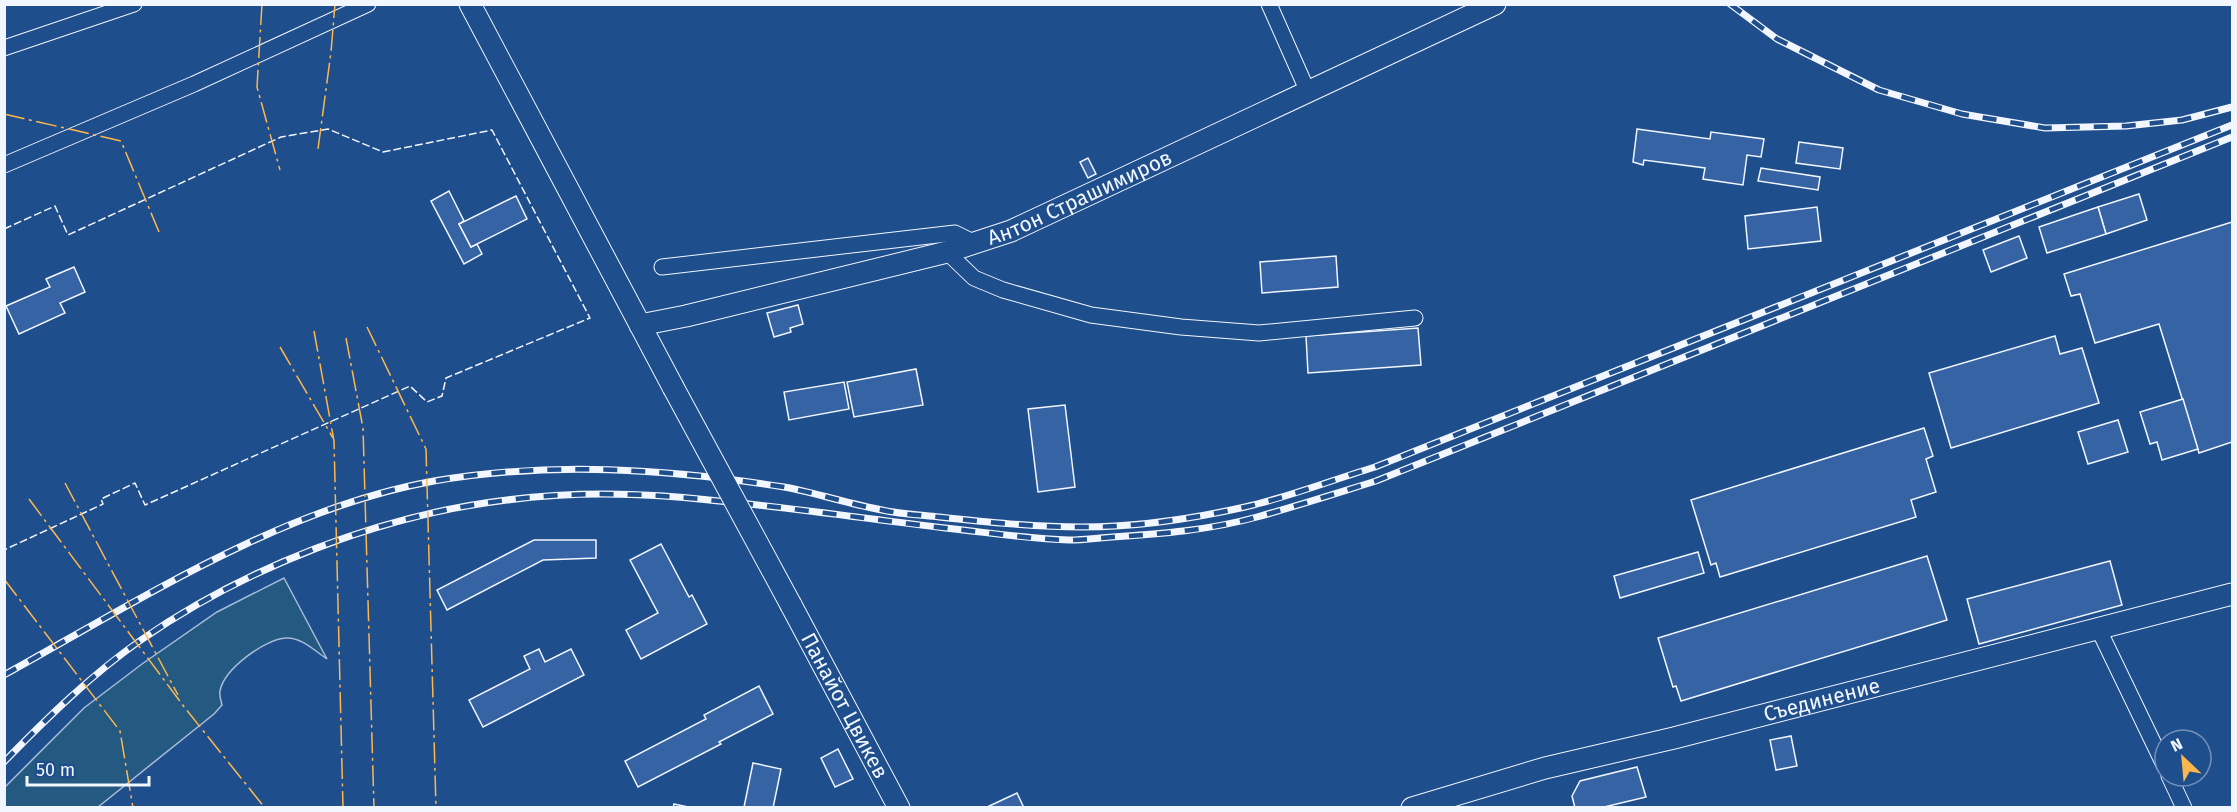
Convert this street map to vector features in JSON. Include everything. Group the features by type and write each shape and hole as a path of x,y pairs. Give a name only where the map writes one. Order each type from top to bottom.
{"main road":[{"name":"Панайот Цвикев","path":"470,4 899,807"},
{"name":"Антон Страшимиров","path":"640,325 947,252 1011,231 1495,4"},
{"name":"Съединение","path":"1412,807 1545,768 1674,738 2232,594"}],"street":[{"path":"4,48 134,4"},
{"path":"4,165 194,84 368,4"},
{"path":"1269,4 1308,92"},
{"path":"662,267 955,233 975,243"},
{"path":"947,252 974,278 1003,290 1091,315 1181,327 1259,333 1415,318"},
{"path":"2098,628 2153,742"},
{"path":"2175,788 2184,807"}],"shaded area":[{"path":"284,578 327,659 308,645 292,638 277,640 257,649 237,665 223,682 220,691 222,705 214,714 98,807 5,807 5,787 84,708 217,612"}],"building":[{"path":"1637,129 1710,139 1711,132 1764,139 1761,157 1747,155 1743,185 1703,179 1705,168 1644,160 1643,165 1633,162"},
{"path":"1799,142 1843,148 1840,169 1796,163"},
{"path":"1088,158 1096,174 1088,178 1080,162"},
{"path":"1761,168 1820,177 1818,190 1758,181"},
{"path":"449,191 464,221 459,224 471,247 477,244 482,254 464,264 431,201"},
{"path":"2139,194 2147,220 2106,234 2098,207"},
{"path":"516,196 527,219 471,247 459,224"},
{"path":"1817,207 1821,241 1748,249 1745,216"},
{"path":"2098,207 2106,234 2047,253 2039,227"},
{"path":"2232,222 2232,442 2199,453 2159,324 2095,343 2080,294 2071,296 2064,274"},
{"path":"2019,236 2027,258 1991,272 1983,250"},
{"path":"1336,256 1338,287 1262,293 1260,262"},
{"path":"74,267 85,292 60,303 65,313 19,334 6,306 50,287 46,279"},
{"path":"798,305 803,324 790,328 791,332 774,337 767,313"},
{"path":"1418,328 1421,365 1308,373 1306,336"},
{"path":"2055,336 2060,354 2082,348 2099,403 1951,448 1929,373"},
{"path":"916,369 923,405 854,417 847,382"},
{"path":"844,382 849,409 789,420 784,392"},
{"path":"2183,399 2198,449 2162,460 2157,442 2150,444 2140,412"},
{"path":"1065,405 1075,487 1038,492 1028,409"},
{"path":"2118,420 2128,452 2088,464 2078,432"},
{"path":"1924,428 1933,456 1926,459 1936,492 1911,500 1916,517 1720,577 1716,563 1711,565 1691,500"},
{"path":"534,540 596,540 596,558 543,560 447,610 437,590"},
{"path":"661,544 689,597 692,595 707,624 641,659 626,630 658,613 630,560"},
{"path":"1698,552 1704,573 1620,598 1614,576"},
{"path":"1927,556 1947,620 1681,701 1676,686 1673,687 1658,638"},
{"path":"2110,561 2122,605 1979,644 1967,599"},
{"path":"539,649 545,662 571,649 584,675 483,727 469,700 530,669 524,656"},
{"path":"759,686 773,714 638,787 625,761 706,719 704,715"},
{"path":"1791,736 1797,766 1776,770 1770,740"},
{"path":"838,749 853,779 835,787 821,758"},
{"path":"753,763 781,769 773,808 744,807"},
{"path":"1637,767 1646,797 1600,808 1575,808 1572,796 1580,781"},
{"path":"1017,793 1024,808 985,808"},
{"path":"674,804 693,808 673,808"}],"railway":[{"path":"1730,4 1777,39 1879,90 1962,114 2045,128 2126,126 2182,120 2232,107"},
{"path":"4,675 159,588 266,535 322,512 377,494 434,481 478,475 565,469 653,472 784,487 896,512 1046,526 1103,527 1144,524 1245,507 1375,467 2232,125"},
{"path":"4,762 87,682 141,640 181,614 269,568 363,532 411,518 459,507 507,500 560,495 613,494 666,496 747,504 1006,535 1069,540 1167,533 1239,521 1376,481 2232,137"}],"fence":[{"path":"4,229 55,206 68,235 281,137 328,129 383,152 492,130 590,318 446,378 442,396 427,402 410,386 145,505 135,483 101,499 103,504 4,550"}],"power":[{"path":"262,4 257,87 280,170"},
{"path":"318,149 335,4"},
{"path":"4,114 121,141 159,232"},
{"path":"367,327 426,449 436,808"},
{"path":"314,331 334,441 343,808"},
{"path":"346,338 363,428 374,808"},
{"path":"280,347 333,438"},
{"path":"65,483 178,695"},
{"path":"29,499 185,708 265,808"},
{"path":"4,579 120,731 133,808"}]}
